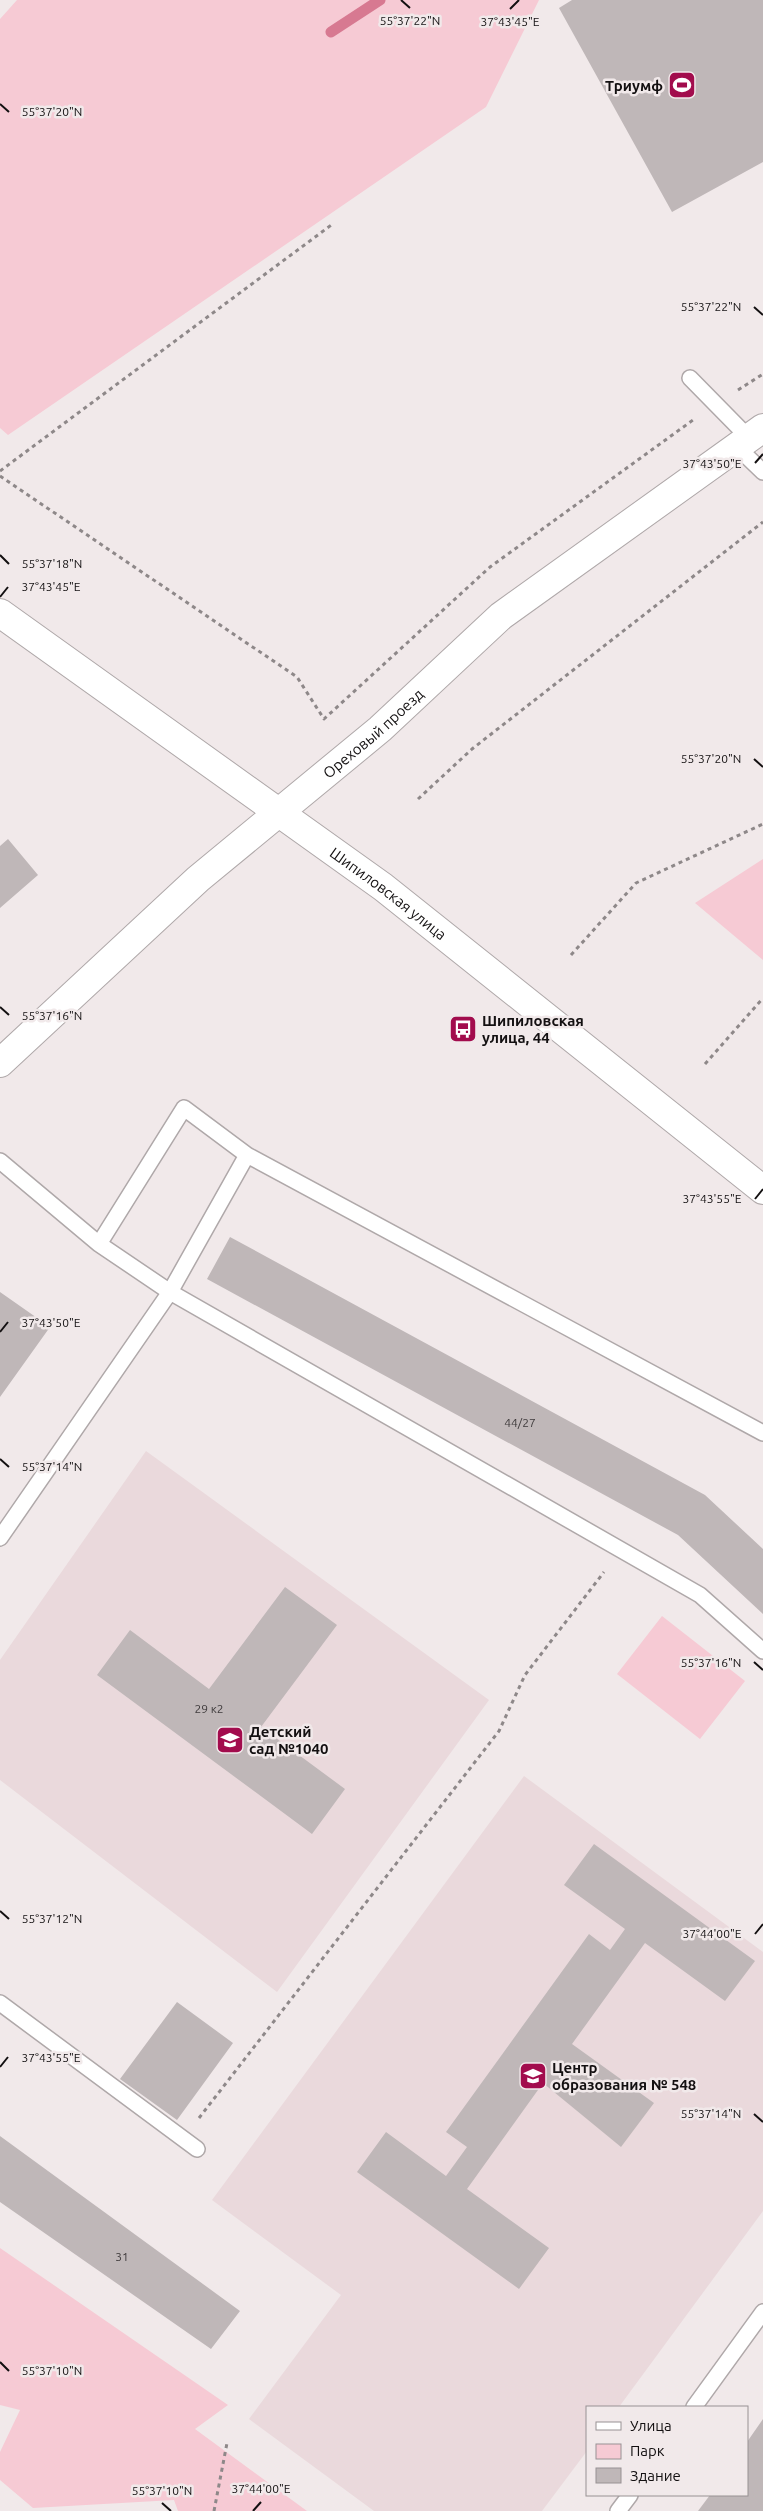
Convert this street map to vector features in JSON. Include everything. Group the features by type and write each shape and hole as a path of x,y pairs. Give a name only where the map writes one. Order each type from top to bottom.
{"street":[{"name":"Ореховый проезд","path":"0,1063 198,880 380,728 501,616 749,437"},
{"name":"Шипиловская улица","path":"0,613 383,887 763,1190"}],"lane":[{"path":"690,378 749,437 763,472"},
{"path":"99,1244 184,1108 247,1155 763,1433"},
{"path":"0,1538 170,1292 247,1155"},
{"path":"0,1161 99,1244 170,1292 700,1595 763,1652"},
{"path":"0,2004 197,2149"},
{"path":"695,2406 763,2312"},
{"path":"618,2511 629,2496"}],"path":[{"path":"0,470 334,223"},
{"path":"0,476 297,677 324,719 490,567 716,404 763,374"},
{"path":"418,799 472,749 763,522"},
{"path":"572,955 636,883 763,824"},
{"path":"705,1064 763,998"},
{"path":"183,2139 499,1731 525,1676 621,1549"},
{"path":"214,2511 227,2443"}],"shaded area":[{"name":"Детский сад №1040","path":"146,1451 489,1700 277,1992 0,1780 0,1660"},
{"name":"Центр образования № 548","path":"524,1776 763,1952 763,2211 620,2406 586,2406 586,2452 542,2511 374,2511 249,2419 341,2295 212,2200"}],"green space":[{"path":"17,0 539,0 486,107 8,435 0,428 0,19"},
{"path":"763,859 763,960 695,903"},
{"path":"662,1616 745,1681 700,1739 617,1674"},
{"path":"0,2248 228,2405 195,2429 307,2511 178,2511 174,2500 33,2508 0,2480 0,2452 20,2410 0,2405"}],"building":[{"name":"Триумф","path":"572,0 763,0 763,162 672,212 559,8"},
{"path":"8,839 38,875 0,908 0,846"},
{"path":"230,1237 705,1495 763,1549 763,1614 678,1535 207,1279"},
{"path":"0,1292 50,1327 0,1397"},
{"path":"285,1587 337,1625 261,1727 345,1789 312,1834 97,1675 130,1630 209,1689"},
{"path":"594,1844 755,1961 725,2001 645,1943 572,2044 654,2103 621,2147 543,2083 467,2189 549,2248 519,2289 357,2172 386,2132 446,2176 467,2147 446,2132 589,1934 610,1950 625,1929 564,1885"},
{"path":"177,2002 233,2043 177,2120 120,2079"},
{"path":"0,2136 240,2311 211,2349 0,2202"},
{"path":"763,2419 763,2511 698,2511 709,2496 748,2496 748,2441"}],"waterway":[{"path":"331,32 380,0"}],"place":[{"name":"Триумф","path":"682,85"},
{"name":"Шипиловская улица, 44","path":"463,1029"},
{"name":"Детский сад №1040","path":"230,1740"},
{"name":"Центр образования № 548","path":"533,2076"}]}
